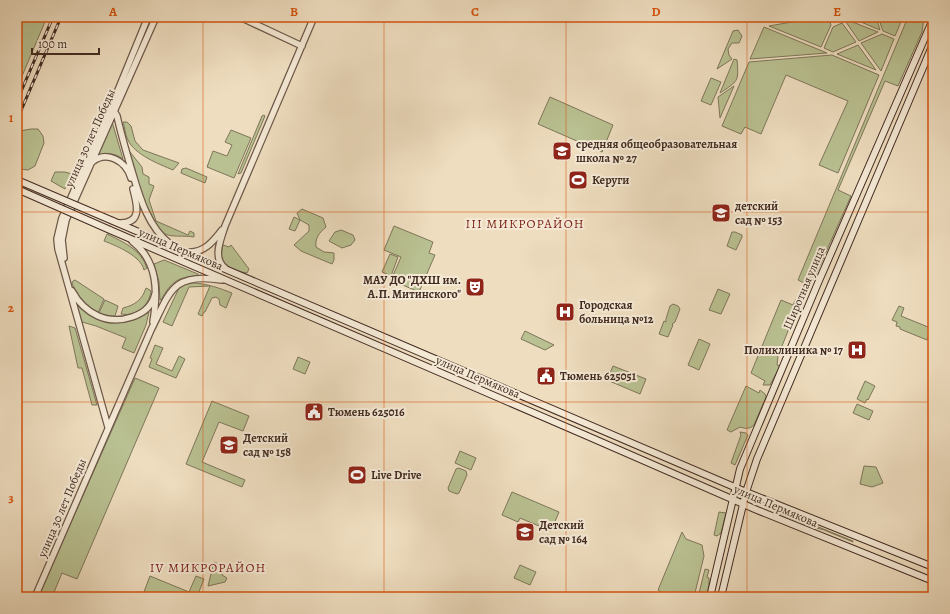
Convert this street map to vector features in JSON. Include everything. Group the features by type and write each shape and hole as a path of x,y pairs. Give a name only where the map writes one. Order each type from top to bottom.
{"main road":[{"name":"Широтная улица","path":"710,597 740,468 818,283 933,19"},
{"name":"Широтная улица","path":"721,597 746,492 757,459 933,44"},
{"name":"улица Пермякова","path":"17,180 746,492 933,567"},
{"name":"улица Пермякова","path":"17,189 733,500 933,581"}],"street":[{"name":"улица 30 лет Победы","path":"65,273 62,245 66,220 92,162 148,17"},
{"name":"улица 30 лет Победы","path":"108,427 57,245 62,218 156,17"},
{"path":"240,17 302,46"},
{"path":"229,271 222,266 218,255 225,226 314,17"},
{"path":"112,110 137,203 137,213 132,220 127,222 116,222"},
{"path":"112,110 117,116 138,192 146,212 158,232 173,247"},
{"path":"92,162 98,158 112,157 123,164 130,175"},
{"path":"185,252 195,252 205,248 225,226"},
{"path":"127,237 142,250 151,264 155,279 154,314 151,330"},
{"path":"151,330 171,290 181,282 203,278 230,282"},
{"path":"67,280 74,294 84,307 96,315 108,319 124,318 141,313 151,305 155,294"},
{"name":"улица 30 лет Победы","path":"35,597 151,330"}],"green space":[{"path":"17,17 47,17 17,88"},
{"path":"820,17 828,17 831,25 821,47 769,26"},
{"path":"849,17 876,17 880,30"},
{"path":"878,17 903,17 895,36 883,31"},
{"path":"908,17 924,17 922,32 898,86 885,81 838,190 851,196 814,279 809,279 806,284 798,280"},
{"path":"850,21 878,32 859,41 846,22"},
{"path":"842,23 856,42 833,52 824,48 833,27"},
{"path":"764,27 827,53 750,59"},
{"path":"738,30 742,36 739,43 732,43 728,49 729,55 732,59 717,69 733,31"},
{"path":"882,34 894,39 881,71 861,43"},
{"path":"858,45 876,70 837,54"},
{"path":"832,55 879,75 838,173 819,165 848,101 786,75 761,134 745,127 741,134 722,126 749,62"},
{"path":"734,59 737,60 738,73 736,80 731,86 720,93"},
{"path":"711,78 721,82 711,105 701,101"},
{"path":"734,86 720,118 718,97"},
{"path":"550,97 613,125 602,152 538,124"},
{"path":"262,116 265,116 241,173 238,174"},
{"path":"112,122 123,159 117,155 110,154 96,156"},
{"path":"123,122 127,122 131,126 135,141 143,150 179,163 173,170 142,155 131,145 128,140"},
{"path":"38,129 43,136 44,143 35,166 28,170 20,169 17,166 17,135 20,131"},
{"path":"231,130 251,138 234,178 207,167 213,151 227,156 232,145 225,142"},
{"path":"130,152 142,167 143,174 149,177 149,184 154,186 149,200 156,221 188,235 190,231 194,233 194,237 166,235 157,227 146,208 129,153"},
{"path":"186,168 207,177 205,183 181,173 182,169"},
{"path":"55,172 72,174 65,189 51,181"},
{"path":"302,209 323,218 326,227 318,236 316,247 324,252 334,253 334,260 332,264 301,251 294,245 309,231 309,225 300,220 297,213"},
{"path":"294,217 300,220 295,231 289,229"},
{"path":"394,226 433,242 429,253 435,255 419,292 391,280 401,257 384,250"},
{"path":"341,230 353,235 355,240 351,245 342,248 329,241 335,232"},
{"path":"732,232 742,235 736,250 727,246"},
{"path":"107,234 125,243 136,251 144,261 147,268 144,270 138,260 128,252 104,241"},
{"path":"223,245 229,247 231,245 249,269 247,273 226,266 222,258"},
{"path":"390,254 398,257 391,276 382,272"},
{"path":"164,260 198,274 198,276 180,279 175,282 160,300 159,282 154,264"},
{"path":"75,280 104,299 98,313 86,304 79,296 72,283"},
{"path":"194,283 213,286 232,293 226,308 220,305 219,299 216,297 212,298 202,316 198,314 210,286 189,287 172,326 163,322 179,288 182,285"},
{"path":"146,288 151,292 150,297 144,306 132,314 121,314 123,308 134,304 140,299"},
{"path":"718,289 730,294 721,314 709,310"},
{"path":"796,299 800,301 778,356 777,365 780,366 770,385 763,385 765,381 751,373 781,300 793,305"},
{"path":"105,300 118,306 115,316 108,316 99,313"},
{"path":"76,303 92,316 111,322 130,321 149,312 146,325 134,353 122,348 126,338 82,322"},
{"path":"673,304 678,306 680,309 675,322 672,324 673,325 668,337 659,334 664,321 666,322 670,306"},
{"path":"899,306 904,308 901,316 933,329 933,337 929,335 927,340 896,326 897,322 892,320"},
{"path":"69,326 75,328 97,405 92,405 82,368 78,368"},
{"path":"525,331 554,345 545,350 521,339"},
{"path":"699,339 710,344 699,370 688,365"},
{"path":"155,345 163,348 156,364 172,371 179,356 185,359 176,378 149,367 152,359 150,358"},
{"path":"298,357 310,362 305,374 293,369"},
{"path":"613,366 646,379 640,394 607,380"},
{"path":"135,378 159,388 77,579 62,573 52,597 38,597"},
{"path":"865,381 875,386 865,403 857,399"},
{"path":"746,386 759,393 760,390 766,397 754,425 748,428 740,427 731,432 727,430"},
{"path":"212,401 249,416 243,431 219,422 202,462 245,480 242,487 186,464"},
{"path":"857,404 873,411 869,420 853,413"},
{"path":"740,432 748,435 735,465 731,463 741,435"},
{"path":"460,451 476,458 471,470 455,463"},
{"path":"864,466 876,467 883,483 872,487 860,484"},
{"path":"459,468 466,471 467,475 459,493 457,494 449,491 448,488 456,469"},
{"path":"512,492 559,512 551,531 520,518 518,522 502,515"},
{"path":"774,509 853,542 824,530 806,525 773,511"},
{"path":"719,512 726,513 721,533 717,536 714,535"},
{"path":"682,532 686,539 702,545 704,556 694,597 665,597 665,595 658,590"},
{"path":"214,562 225,567 222,575 227,578 225,582 208,586"},
{"path":"520,565 536,572 530,585 514,578"},
{"path":"705,569 709,570 707,577 709,578 709,586 706,597 698,597"},
{"path":"150,576 189,592 196,576 204,579 197,597 142,597"}],"railway":[{"path":"17,101 53,17"},
{"path":"17,120 61,17"}],"place":[{"name":"средняя общеобразовательная школа № 27","path":"562,151"},
{"name":"Керуги","path":"578,180"},
{"name":"детский сад № 153","path":"721,213"},
{"name":"МАУ ДО \"ДХШ им. А.П. Митинского\"","path":"475,287"},
{"name":"Городская больница №12","path":"565,312"},
{"name":"Поликлиника № 17","path":"857,350"},
{"name":"Тюмень 625051","path":"546,376"},
{"name":"Тюмень 625016","path":"314,412"},
{"name":"Детский сад № 158","path":"229,445"},
{"name":"Live Drive","path":"357,475"},
{"name":"Детский сад № 164","path":"525,532"}],"district":[{"name":"III МИКРОРАЙОН","path":"525,223"},
{"name":"IV МИКРОРАЙОН","path":"208,567"}]}
